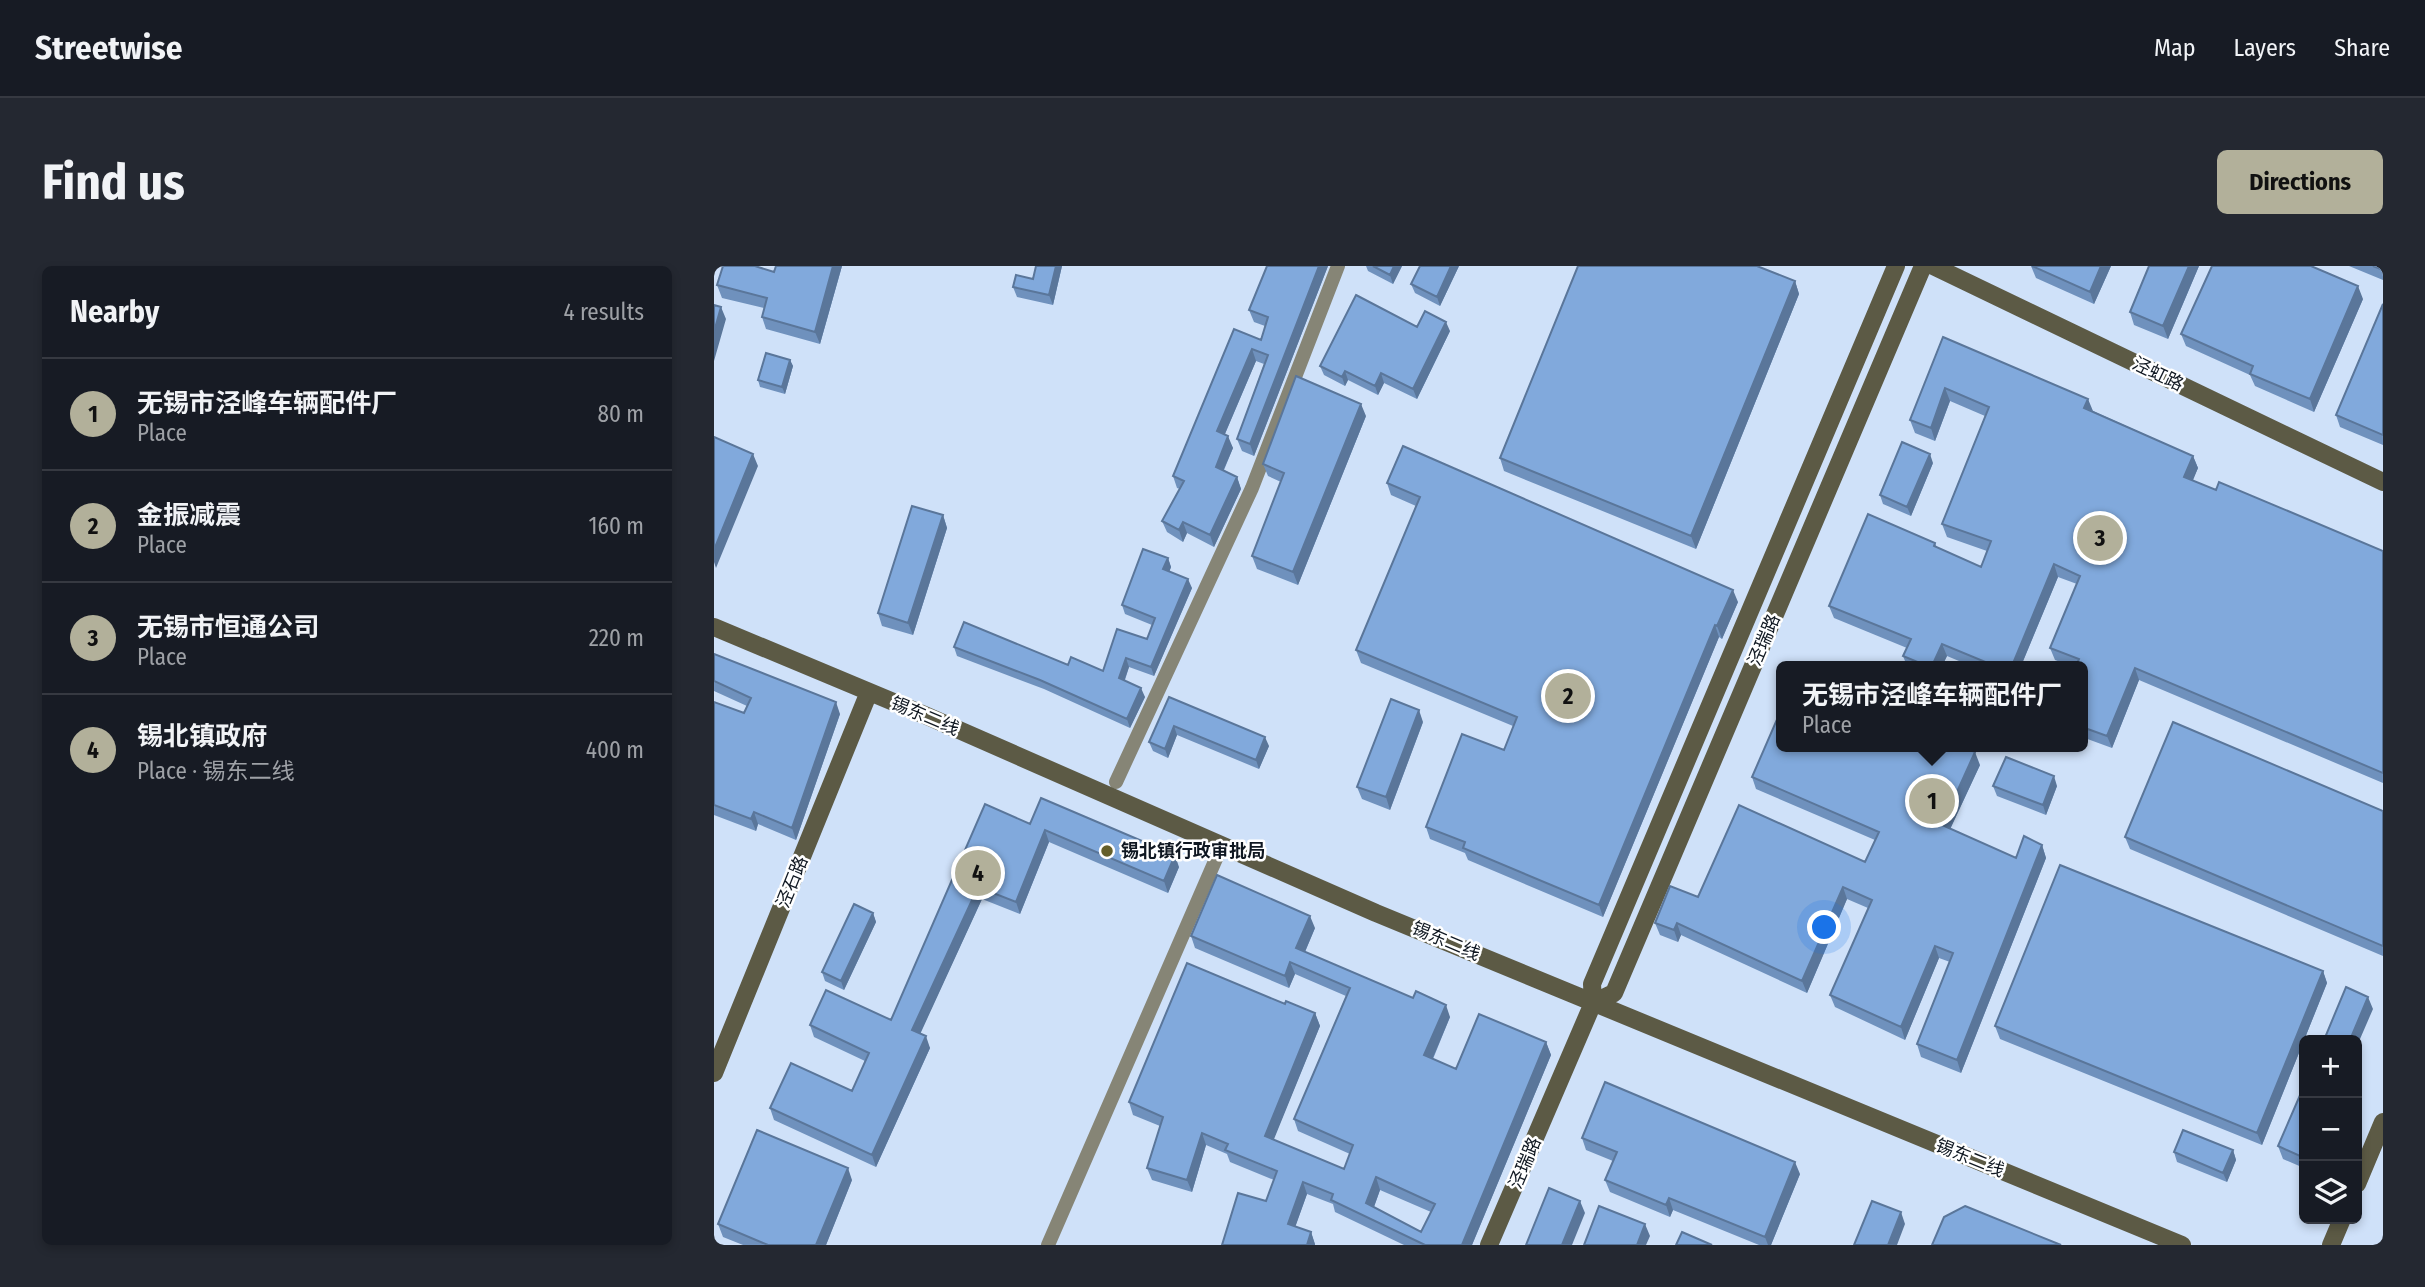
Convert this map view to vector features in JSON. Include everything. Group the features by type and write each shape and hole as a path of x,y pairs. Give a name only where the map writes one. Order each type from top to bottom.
{"street":[{"path":"1116,782 1252,488 1338,266"},
{"name":"泾瑞路","path":"1489,1245 1593,1003 1592,984 1896,266"},
{"name":"泾瑞路","path":"1593,1003 1614,993 1923,266"},
{"name":"泾虹路","path":"1933,266 2383,482"},
{"name":"锡东二线","path":"714,627 1593,1003 2182,1245"},
{"name":"泾石路","path":"714,1073 869,692"},
{"path":"1048,1245 1222,845"},
{"path":"2362,1172 2383,1122"},
{"path":"2332,1245 2340,1224"}],"building":[{"path":"723,266 755,266 774,272 776,266 833,266 815,332 762,317 767,298 717,285"},
{"path":"1036,266 1056,266 1049,295 1013,287 1016,275 1033,279"},
{"path":"1267,266 1319,266 1250,444 1237,439 1268,355 1252,349 1217,431 1228,436 1216,467 1237,477 1210,535 1183,522 1179,530 1162,521 1184,481 1173,476 1234,329 1261,340 1268,317 1249,310"},
{"path":"1373,266 1394,266 1390,275"},
{"path":"1420,266 1451,266 1437,297 1411,284"},
{"path":"1578,266 1757,266 1795,281 1691,536 1500,458"},
{"path":"2032,266 2101,266 2090,292"},
{"path":"2149,266 2189,266 2163,326 2130,312"},
{"path":"2212,266 2311,266 2358,286 2310,399 2250,374 2253,366 2181,334"},
{"path":"1356,295 1417,327 1425,311 1446,322 1413,389 1381,373 1375,386 1345,371 1342,377 1320,366"},
{"path":"2383,304 2383,435 2336,415"},
{"path":"714,305 721,307 714,332"},
{"path":"1943,337 2088,399 2084,408 2193,456 2184,477 2216,490 2219,482 2383,551 2383,773 2135,668 2107,736 2088,729 2088,661 2078,661 2079,659 2050,648 2080,576 2054,564 2014,661 1983,661 1942,644 1934,661 1915,661 1903,656 1911,639 1829,606 1868,514 1935,543 1934,546 1981,567 1991,541 1942,524 1989,407 1945,388 1931,428 1910,420"},
{"path":"766,353 790,360 782,387 758,380"},
{"path":"1296,376 1361,404 1293,572 1252,556 1284,473 1263,464"},
{"path":"714,437 753,454 714,550"},
{"path":"1902,442 1930,454 1907,507 1880,495"},
{"path":"1403,446 1733,590 1717,626 1715,625 1599,905 1463,848 1465,842 1426,827 1462,734 1504,750 1517,717 1356,650 1420,497 1387,483"},
{"path":"912,506 943,515 908,623 878,613"},
{"path":"1143,549 1168,558 1163,569 1188,579 1151,667 1126,658 1119,678 1141,688 1127,719 1040,680 954,647 964,622 1068,665 1071,657 1103,671 1117,629 1147,639 1155,618 1122,605"},
{"path":"714,654 836,702 792,828 754,812 751,819 714,805 714,702 744,713 751,698 714,681"},
{"path":"1169,697 1265,737 1256,760 1174,726 1165,749 1149,742"},
{"path":"1391,699 1419,710 1386,797 1357,787"},
{"path":"1776,722 1776,752 1975,752 1942,825 2016,858 2024,836 2042,845 1957,1060 1917,1044 1953,953 1935,946 1901,1027 1830,995 1872,900 1843,887 1802,981 1677,923 1674,930 1655,923 1670,886 1698,897 1739,805 1865,862 1879,832 1752,777"},
{"path":"2173,722 2383,811 2383,946 2125,837"},
{"path":"2006,757 2054,776 2043,805 1993,786"},
{"path":"1041,798 1175,855 1164,881 1045,830 1016,902 978,887 912,1030 926,1036 872,1155 770,1108 791,1063 852,1091 869,1053 810,1025 826,990 891,1020 985,804 1030,824"},
{"path":"2060,865 2323,971 2257,1133 1995,1026"},
{"path":"1217,875 1310,916 1296,948 1413,998 1416,991 1446,1005 1424,1055 1456,1069 1479,1014 1546,1042 1462,1245 1425,1245 1331,1200 1333,1194 1303,1182 1288,1224 1311,1232 1307,1245 1222,1245 1238,1193 1266,1201 1277,1171 1225,1150 1228,1144 1202,1133 1187,1180 1147,1168 1163,1117 1129,1102 1187,963 1285,1004 1286,1001 1315,1013 1265,1136 1344,1169 1353,1145 1294,1119 1350,988 1290,962 1285,976 1191,936","holes":["1376,1177 1435,1204 1421,1232 1366,1203"]},
{"path":"854,904 873,913 841,981 822,972"},
{"path":"2346,987 2368,997 2352,1035 2326,1035"},
{"path":"1605,1082 1795,1162 1765,1237 1669,1198 1666,1205 1605,1180 1617,1152 1582,1138"},
{"path":"2299,1098 2299,1156 2278,1146"},
{"path":"757,1130 848,1168 816,1245 768,1245 718,1224"},
{"path":"2183,1130 2233,1150 2223,1173 2174,1152"},
{"path":"1549,1188 1580,1201 1562,1245 1526,1245"},
{"path":"1872,1201 1901,1212 1888,1245 1854,1245"},
{"path":"1599,1206 1645,1224 1637,1245 1584,1245"},
{"path":"1965,1206 2061,1245 1932,1245 1944,1217"},
{"path":"1682,1232 1712,1245 1676,1245"}],"place":[{"name":"无锡市恒通公司","path":"2100,538"},
{"name":"金振减震","path":"1568,696"},
{"name":"无锡市泾峰车辆配件厂","path":"1932,801"},
{"name":"锡北镇行政审批局","path":"1107,851"},
{"name":"锡北镇政府","path":"978,873"}]}
